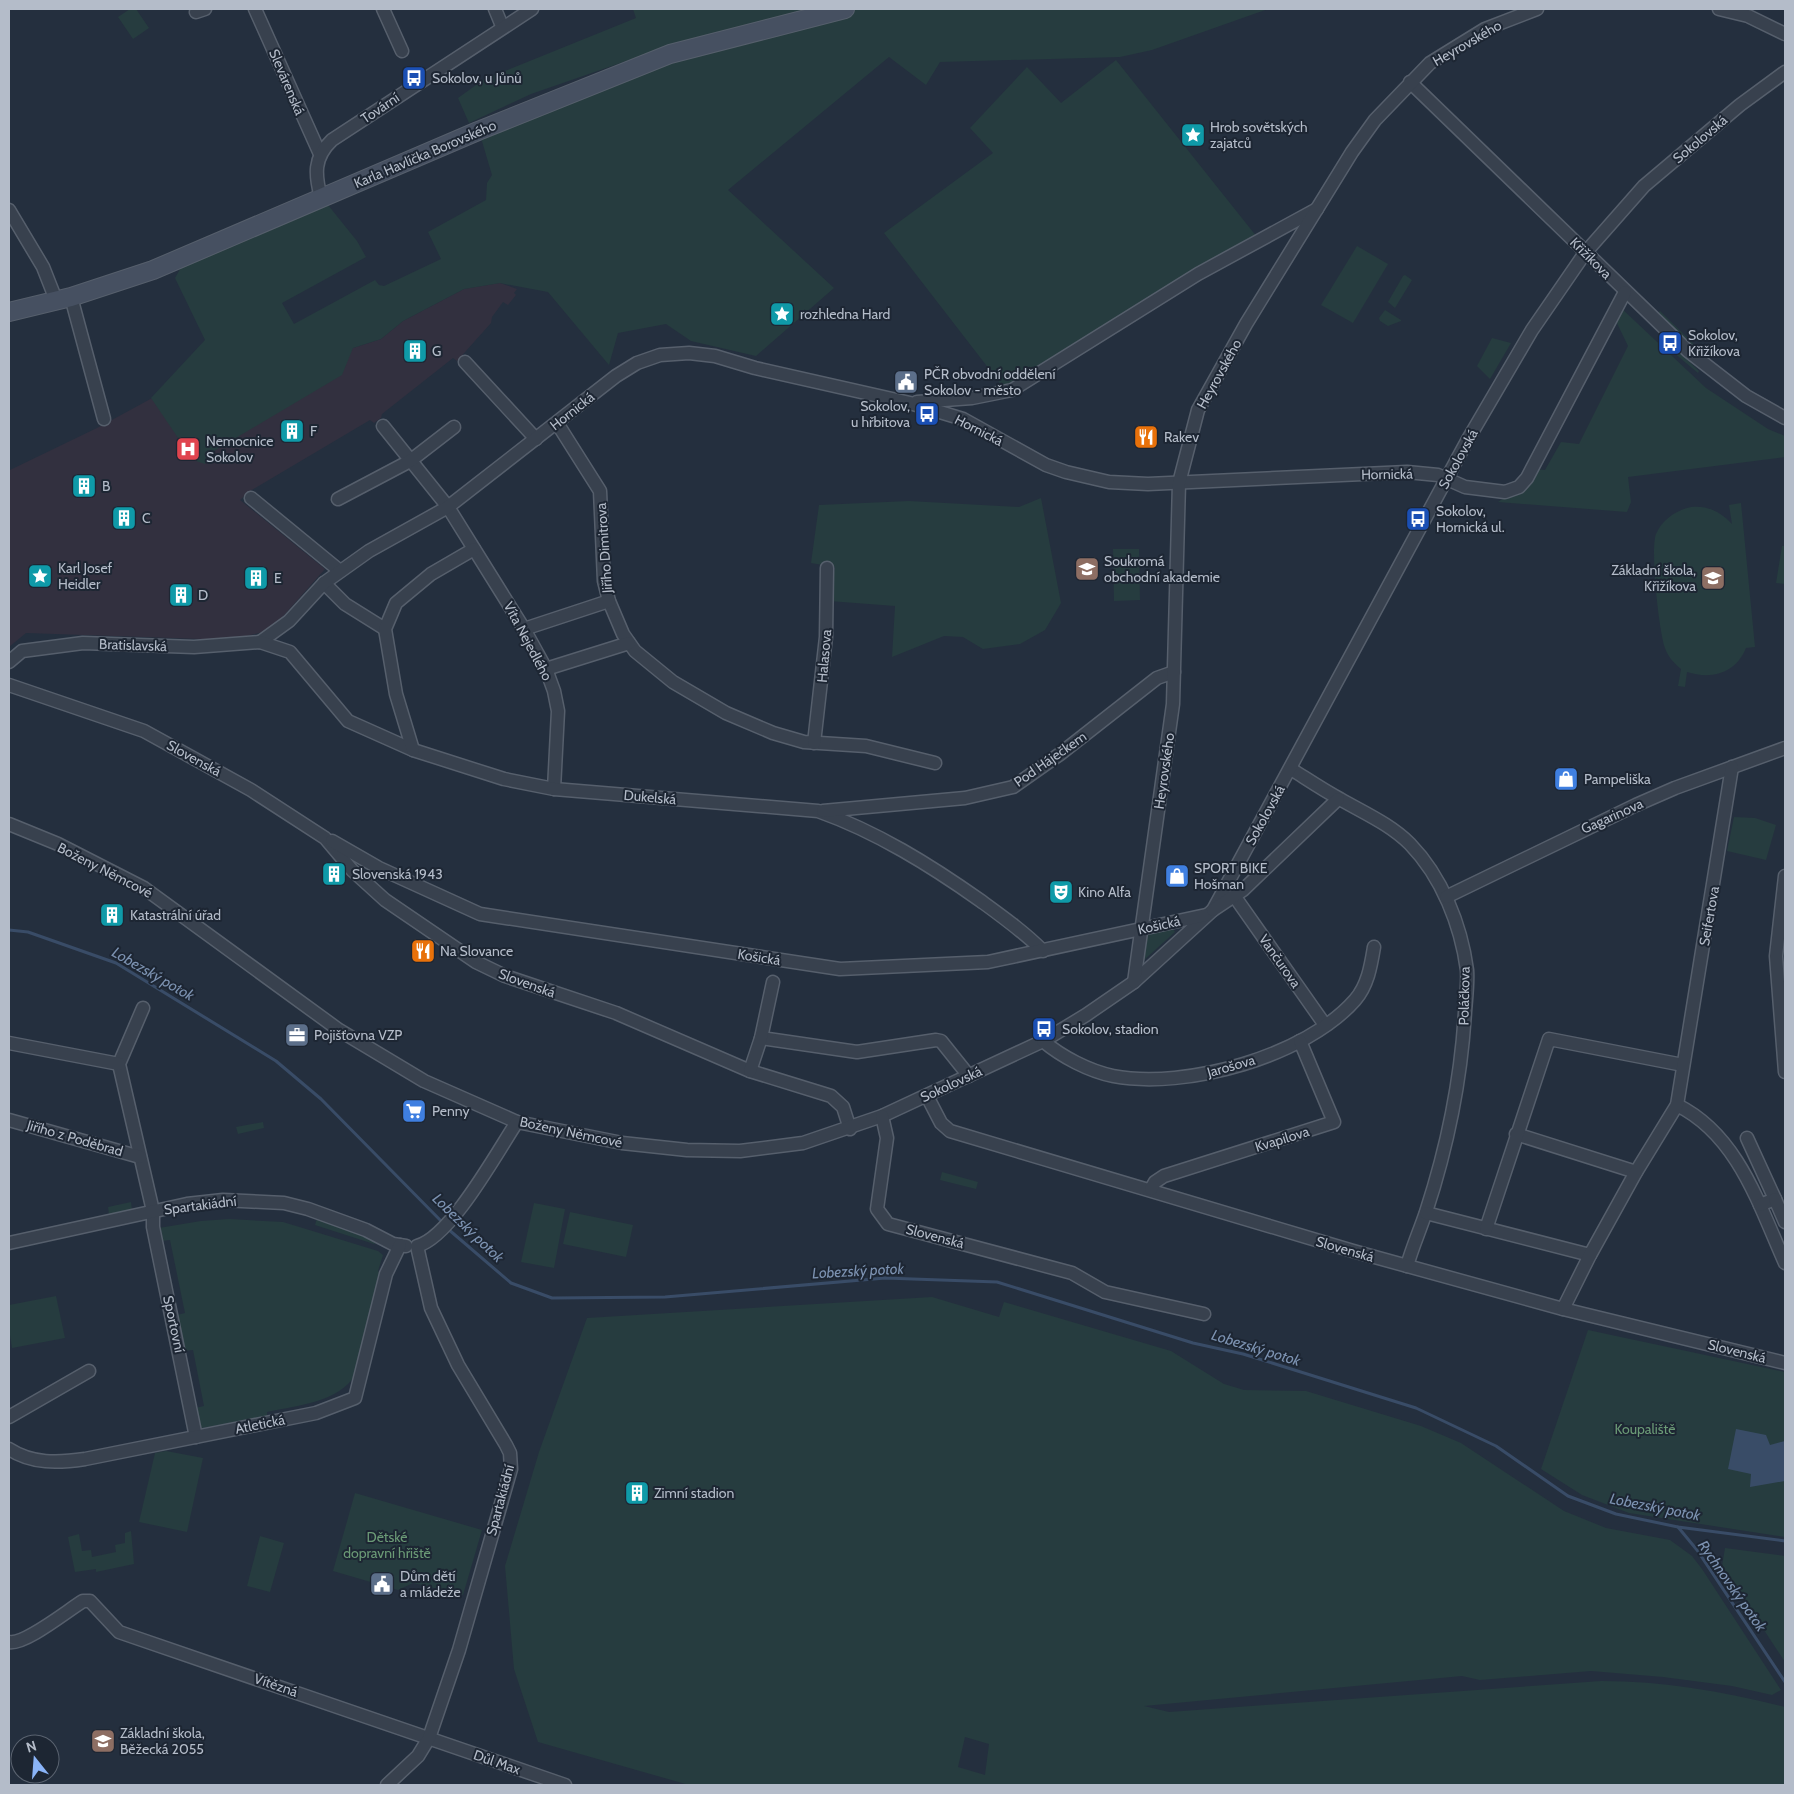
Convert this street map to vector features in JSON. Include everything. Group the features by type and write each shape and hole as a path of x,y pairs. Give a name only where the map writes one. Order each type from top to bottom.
{"street":[{"name":"Slevárenská","path":"255,9 320,154"},
{"path":"383,9 402,51"},
{"path":"496,9 502,26"},
{"name":"Tovární","path":"320,154 332,140 502,26 532,9"},
{"name":"Karla Havlíčka Borovského","path":"9,312 64,299 153,270 599,81 670,54 845,9"},
{"name":"Heyrovského","path":"1134,982 1173,704 1178,483 1198,410 1246,324 1352,152 1375,120 1430,63 1485,29 1537,9"},
{"path":"1719,9 1748,16 1785,34"},
{"name":"Sokolovská","path":"1210,912 1291,769 1447,479 1532,330 1585,253 1644,186 1740,105 1785,72"},
{"name":"Křižíkova","path":"1410,82 1625,292 1707,367 1746,396 1785,418"},
{"path":"320,154 316,164 316,179 321,198"},
{"path":"910,403 972,398 1012,390 1198,274 1317,209"},
{"path":"9,210 64,299 104,419"},
{"name":"Hornická","path":"260,642 289,621 324,583 340,571 369,551 448,507 616,376 637,363 660,355 689,353 715,356 755,368 910,403 963,419 1046,465 1066,472 1109,482 1137,484 1178,483 1407,472 1438,475 1465,487 1505,492 1519,487 1527,478 1625,292"},
{"name":"Hornická","path":"465,362 536,439"},
{"name":"Jiřího Dimitrova","path":"557,423 600,491 604,581 609,601 623,634 636,651 673,682 726,713 774,732 804,742 866,746 935,763"},
{"path":"383,426 448,507"},
{"path":"338,499 410,461 454,427"},
{"path":"251,498 340,571"},
{"name":"Víta Nejedlého","path":"448,507 524,629 546,669 558,712 554,790"},
{"path":"413,750 396,694 385,628 396,603 431,574 474,549"},
{"name":"Halasova","path":"814,743 826,637 826,568"},
{"path":"324,583 344,604 385,628"},
{"path":"524,629 609,601"},
{"name":"Bratislavská","path":"9,662 22,651 83,642 194,647 260,642"},
{"name":"Dukelská","path":"260,642 290,652 348,721 413,750 504,779 554,790 818,811 844,820 923,861 1026,933 1043,951"},
{"path":"546,669 629,643"},
{"name":"Pod Háječkem","path":"818,811 965,798 1013,786 1060,754 1157,678 1174,672"},
{"name":"Slovenská","path":"9,685 144,731 251,790 326,838 352,870 385,900 476,962 505,976 616,1013 750,1071 835,1098 843,1107 850,1129"},
{"name":"Gagarinova","path":"1446,897 1636,804 1785,748"},
{"name":"Seifertova","path":"1563,1309 1590,1255 1636,1172 1677,1105 1732,767"},
{"name":"Poláčkova","path":"1291,769 1338,799 1391,827 1410,844 1425,863 1446,897 1457,928 1467,971 1464,1028 1448,1138 1426,1213 1407,1266"},
{"name":"Sokolovská","path":"882,1116 1043,1040 1086,1015 1134,982 1210,912 1235,897 1301,837 1338,799"},
{"name":"Boženy Němcové","path":"9,824 58,844 144,888 339,1030 424,1081 517,1122 622,1143 687,1150 740,1151 803,1143 850,1129 882,1116"},
{"name":"Košická","path":"326,838 379,868 480,914 840,969 988,962 1210,912"},
{"path":"1785,876 1776,956 1785,1072"},
{"name":"Vančurova","path":"1235,897 1325,1025"},
{"name":"Jarošova","path":"1043,1040 1070,1060 1113,1076 1152,1079 1190,1078 1228,1068 1277,1052 1300,1041 1325,1025 1356,999 1370,971 1374,947"},
{"path":"750,1071 773,982"},
{"path":"9,1043 119,1064 143,1008"},
{"path":"760,1038 857,1052 936,1040 941,1041 969,1076"},
{"path":"1486,1230 1516,1134 1549,1039 1683,1066"},
{"name":"Kvapilova","path":"1151,1189 1155,1182 1164,1176 1334,1122 1300,1041"},
{"name":"Sportovní","path":"119,1064 153,1211 154,1226 196,1437"},
{"name":"Slovenská","path":"927,1096 940,1123 950,1130 1151,1189 1270,1227 1407,1266 1563,1309 1785,1363"},
{"path":"1677,1105 1691,1112 1716,1133 1730,1149 1760,1205 1785,1263"},
{"name":"Slovenská","path":"882,1116 887,1138 877,1209 888,1224 1072,1273 1105,1292 1204,1314"},
{"name":"Jiřího z Poděbrad","path":"9,1120 140,1157"},
{"path":"417,1246 429,1242 453,1216 517,1122"},
{"path":"1516,1134 1636,1172"},
{"path":"1746,1138 1785,1222"},
{"path":"1760,1205 1775,1199"},
{"name":"Spartakiádní","path":"9,1242 153,1211 223,1200 284,1203 308,1209 400,1246 417,1246 431,1308 458,1365 506,1445 511,1460 511,1469 459,1650 429,1738"},
{"path":"1426,1213 1486,1230 1590,1255"},
{"name":"Atletická","path":"9,1449 41,1461 64,1462 316,1413 355,1398 386,1274 400,1246"},
{"path":"9,1417 89,1371"},
{"name":"Vítězná","path":"9,1642 13,1643 24,1639 83,1601 90,1601 119,1632 429,1738"},
{"path":"387,1785 418,1756 429,1738"},
{"name":"Důl Max","path":"429,1738 565,1785"}],"shaded area":[{"name":"Nemocnice Sokolov","path":"500,283 517,289 514,293 516,295 508,305 503,302 492,317 491,323 457,361 453,358 382,414 381,418 374,423 370,420 250,491 240,500 325,569 271,630 230,640 26,633 9,647 10,470 99,427 200,372 353,348 381,339 403,321 464,289"}],"green space":[{"path":"130,9 136,9 149,28 133,39 118,17"},
{"path":"633,9 1268,9 1152,50 1120,57 940,62 926,85 889,57 728,190 834,288 756,356 691,341 666,324 618,333 609,365 548,292 500,283 464,289 403,321 381,339 353,348 342,375 214,451 205,464 193,460 151,398 205,340 175,278 183,264 328,205 357,241 366,257 282,303 294,324 375,280 379,285 384,286 441,259 428,232 486,200 487,183 492,175 481,138 661,49 531,94 469,123 458,98 483,80 636,18"},
{"path":"1116,60 1257,237 1198,268 1003,387 884,233 993,153 970,128 1027,67 1061,103"},
{"path":"1357,246 1388,264 1353,323 1321,305"},
{"path":"1405,275 1412,280 1395,308 1388,302"},
{"path":"1620,307 1706,388 1768,429 1785,436 1785,457 1628,477 1631,502 1627,512 1498,502 1513,492 1534,469 1545,470 1561,442 1579,444 1628,346 1614,317"},
{"path":"1385,310 1401,321 1388,326 1380,321 1379,318"},
{"path":"1660,311 1709,359 1708,362 1657,314"},
{"path":"1492,338 1511,343 1490,379 1477,366"},
{"path":"1671,344 1699,371 1698,373 1667,347"},
{"path":"1041,498 1061,603 1045,630 1020,644 983,649 963,637 944,636 892,657 895,606 829,601 835,567 811,563 819,505 909,501 1019,507"},
{"path":"1741,503 1755,647 1746,648 1742,657 1730,669 1714,675 1687,672 1685,687 1678,686 1681,669 1666,651 1660,626 1654,556 1656,534 1670,516 1691,507 1703,507 1713,510 1732,524 1729,505"},
{"path":"1782,546 1785,546 1785,584 1776,583"},
{"path":"1113,549 1139,549 1140,600 1114,601"},
{"path":"1734,817 1755,818 1776,825 1766,860 1727,851"},
{"path":"1173,929 1175,932 1144,960 1147,934"},
{"path":"263,1122 264,1128 238,1134 236,1127"},
{"path":"942,1172 978,1182 976,1189 940,1180"},
{"path":"131,1202 132,1210 109,1215 108,1207"},
{"path":"534,1203 565,1209 554,1268 521,1262"},
{"path":"570,1212 633,1225 626,1257 563,1244"},
{"path":"317,1218 341,1225 378,1242 374,1244 315,1225"},
{"path":"229,1219 283,1222 378,1251 383,1255 378,1271 381,1274 356,1374 348,1384 328,1397 304,1405 267,1412 267,1416 203,1428 200,1427 195,1408 204,1406 193,1350 184,1351 177,1315 185,1313 170,1240 161,1241 159,1228 201,1221"},
{"path":"56,1296 65,1338 12,1348 9,1329 9,1305"},
{"path":"932,1297 999,1317 1004,1302 1171,1351 1224,1384 1244,1390 1306,1391 1421,1426 1461,1443 1564,1511 1606,1528 1670,1540 1692,1556 1781,1690 1772,1695 1732,1686 1663,1677 1591,1671 1480,1680 1462,1676 1144,1706 1169,1712 1601,1681 1671,1685 1717,1692 1785,1707 1785,1785 689,1785 538,1742 514,1669 505,1566 539,1452 587,1318","holes":["965,1737 989,1744 985,1775 958,1767"]},
{"name":"Koupaliště","path":"1588,1330 1785,1372 1785,1537 1629,1513 1582,1495 1541,1469"},
{"path":"166,1451 203,1458 187,1532 139,1522 155,1453"},
{"name":"Dětské dopravní hřiště","path":"355,1493 482,1530 463,1595 413,1583 398,1590 333,1571"},
{"path":"131,1531 134,1564 96,1572 96,1569 75,1572 68,1537 79,1534 82,1551 91,1550 92,1557 116,1552 115,1545 125,1543 125,1533"},
{"path":"260,1536 284,1543 270,1592 247,1586"},
{"path":"1725,1548 1785,1556 1785,1662 1722,1566"}],"water":[{"path":"1736,1429 1766,1435 1770,1445 1785,1441 1785,1481 1750,1487 1751,1474 1728,1469"}],"waterway":[{"name":"Lobezský potok","path":"9,930 28,932 116,963 276,1061 321,1099 444,1224"},
{"name":"Lobezský potok","path":"448,1229 511,1283 552,1298 665,1297 885,1278 997,1282 1193,1343 1243,1354 1416,1408 1496,1446 1568,1496 1616,1514 1678,1527 1785,1541"},
{"name":"Rychnovský potok","path":"1678,1527 1697,1550 1785,1682"}],"place":[{"name":"Sokolov, u Jůnů","path":"414,78"},
{"name":"Hrob sovětských zajatců","path":"1193,135"},
{"name":"rozhledna Hard","path":"782,314"},
{"name":"Sokolov, Křižíkova","path":"1670,343"},
{"name":"G","path":"415,351"},
{"name":"PČR obvodní oddělení Sokolov - město","path":"906,382"},
{"name":"Sokolov, u hřbitova","path":"927,414"},
{"name":"F","path":"292,431"},
{"name":"Rakev","path":"1146,437"},
{"name":"Nemocnice Sokolov","path":"188,449"},
{"name":"B","path":"84,486"},
{"name":"C","path":"124,518"},
{"name":"Sokolov, Hornická ul.","path":"1418,519"},
{"name":"Soukromá obchodní akademie","path":"1087,569"},
{"name":"Karl Josef Heidler","path":"40,576"},
{"name":"E","path":"256,578"},
{"name":"Základní škola, Křižíkova","path":"1713,578"},
{"name":"D","path":"181,595"},
{"name":"Pampeliška","path":"1566,779"},
{"name":"Slovenská 1943","path":"334,874"},
{"name":"SPORT BIKE Hošman","path":"1177,876"},
{"name":"Kino Alfa","path":"1061,892"},
{"name":"Katastrální úřad","path":"112,915"},
{"name":"Na Slovance","path":"423,951"},
{"name":"Sokolov, stadion","path":"1044,1029"},
{"name":"Pojišťovna VZP","path":"297,1035"},
{"name":"Penny","path":"414,1111"},
{"name":"Zimní stadion","path":"637,1493"},
{"name":"Dům dětí a mládeže","path":"382,1584"},
{"name":"Základní škola, Běžecká 2055","path":"103,1741"}]}
